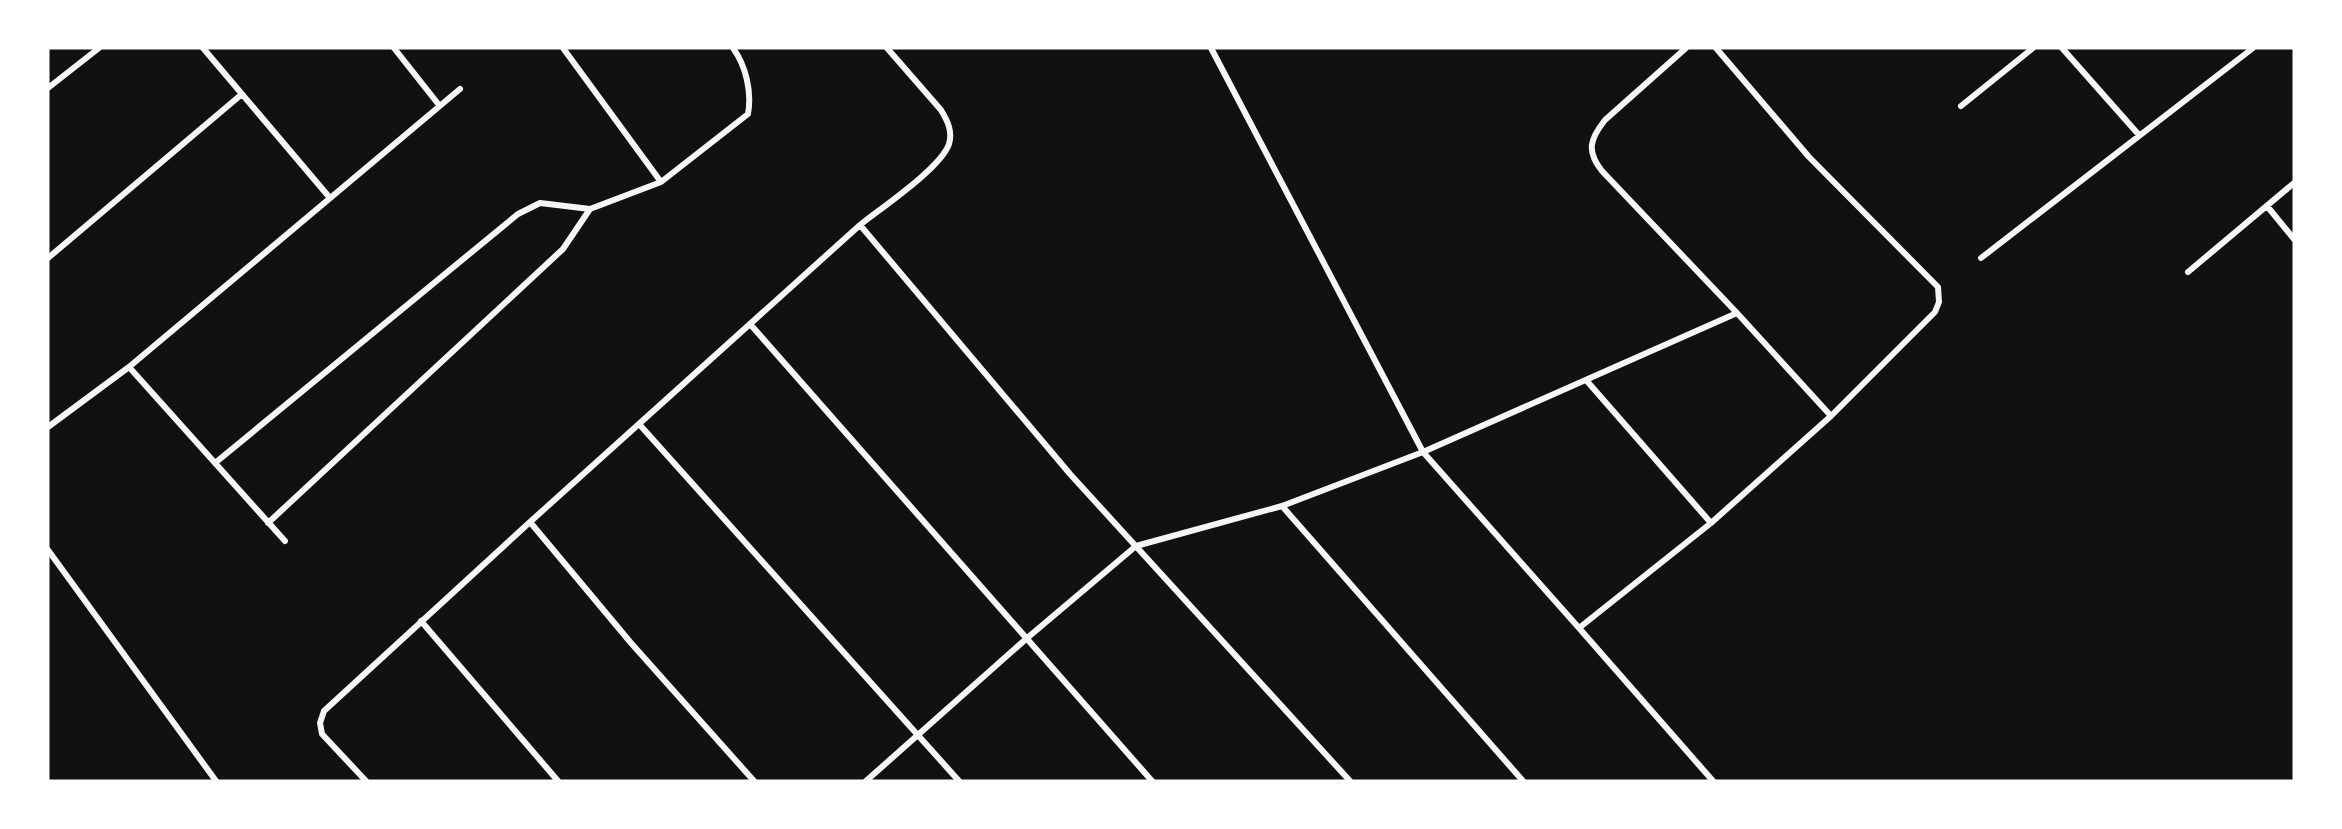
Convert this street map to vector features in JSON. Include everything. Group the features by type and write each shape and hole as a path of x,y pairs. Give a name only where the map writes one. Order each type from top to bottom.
{"street":[{"path":"48,88 99,48"},
{"path":"203,48 330,198"},
{"path":"394,48 439,105"},
{"path":"563,48 661,182"},
{"path":"215,463 518,214 540,203 590,209 661,182 748,114 750,94 734,48"},
{"path":"366,781 322,734 320,723 324,711 860,225 918,180 940,159 946,150 950,136 948,121 887,48"},
{"path":"1211,48 1423,452 1713,781"},
{"path":"1686,48 1605,120 1595,132 1591,145 1592,156 1602,171 1831,416"},
{"path":"1579,628 1711,523 1831,416 1935,312 1940,302 1938,287 1809,157 1716,48"},
{"path":"1961,106 2034,48"},
{"path":"2062,48 2139,135"},
{"path":"1981,258 2251,48"},
{"path":"48,427 129,367 460,89"},
{"path":"48,258 242,94"},
{"path":"2188,272 2294,183"},
{"path":"2267,206 2294,239"},
{"path":"268,523 562,249 590,209"},
{"path":"860,225 1070,474 1350,781"},
{"path":"866,781 1026,639 1136,546 1282,506 1423,452 1737,313"},
{"path":"750,324 1152,781"},
{"path":"129,367 285,541"},
{"path":"1586,380 1711,523"},
{"path":"639,424 959,781"},
{"path":"1282,506 1523,781"},
{"path":"530,522 631,643 754,781"},
{"path":"48,550 216,781"},
{"path":"421,621 558,781"}]}
